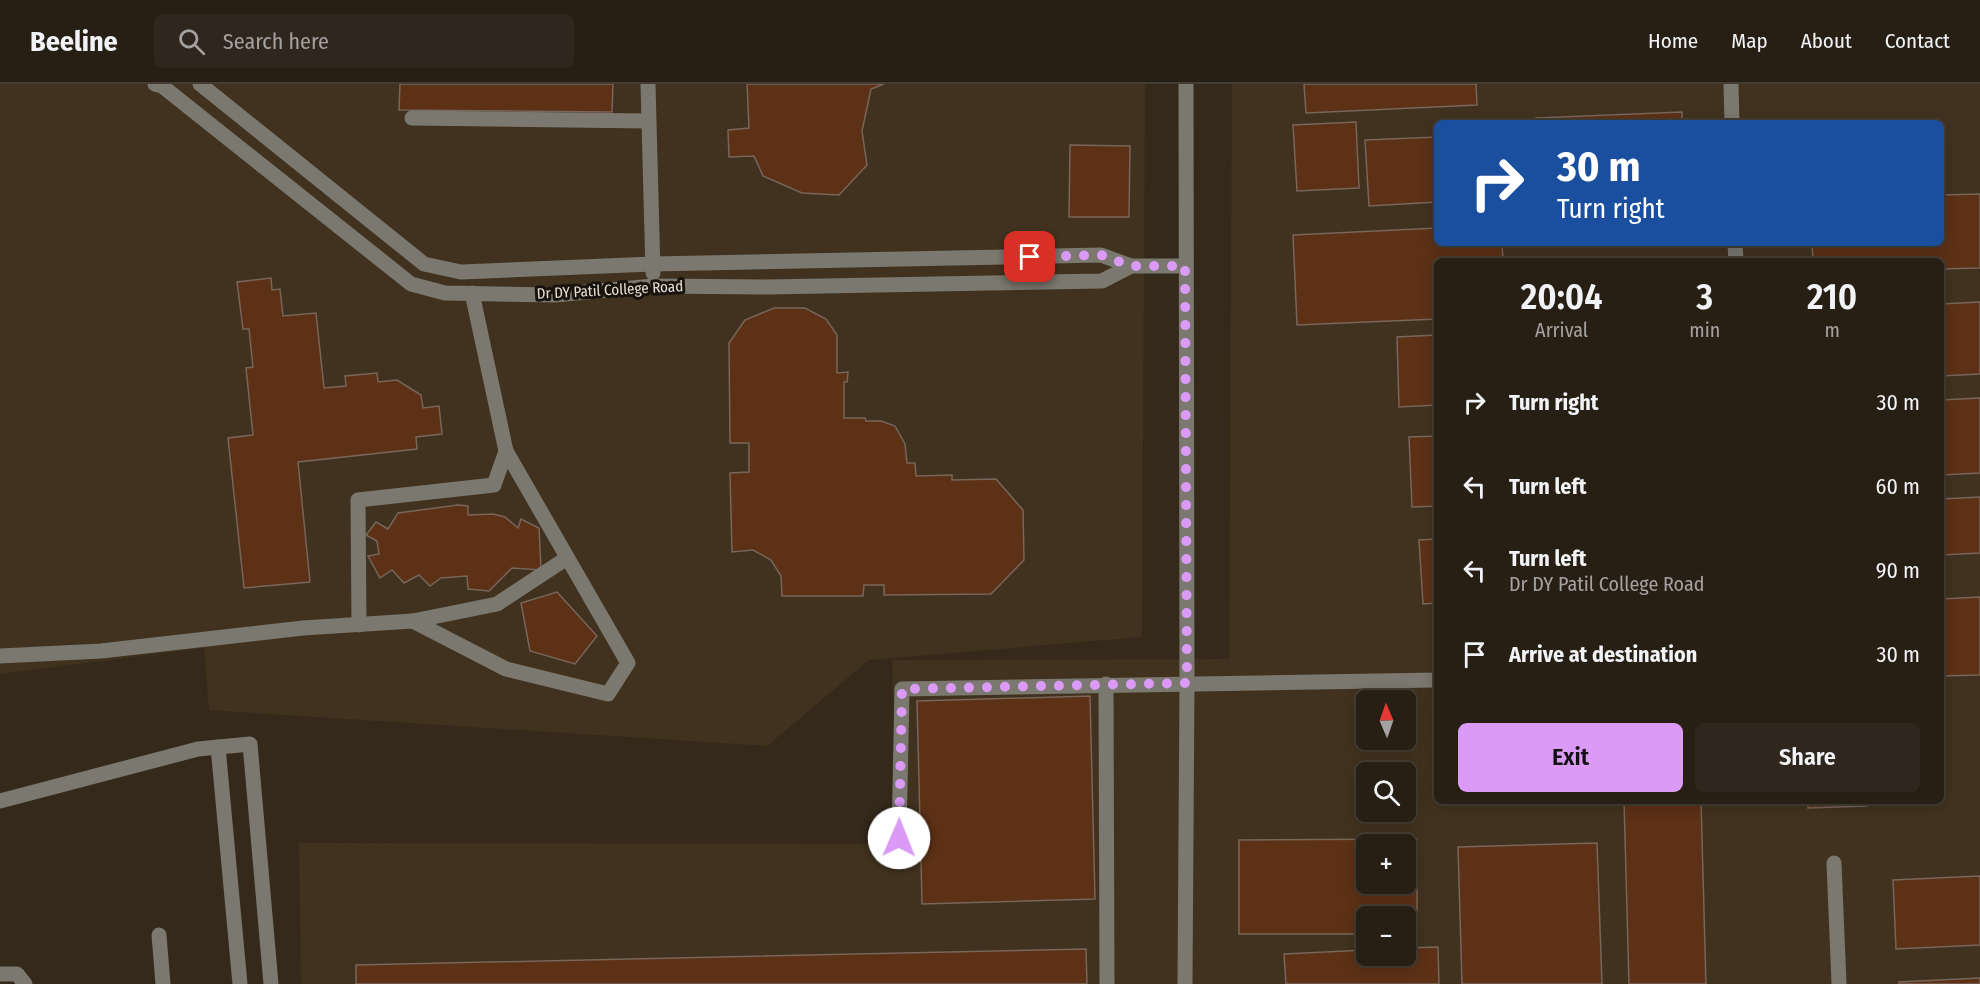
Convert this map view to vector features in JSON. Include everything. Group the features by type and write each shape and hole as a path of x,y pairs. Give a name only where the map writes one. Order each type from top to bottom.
{"street":[{"name":"Dr DY Patil College Road","path":"154,84 162,86 411,284 445,293 554,295 654,286 767,287 1102,281 1131,266"},
{"name":"Dr DY Patil College Road","path":"200,84 424,264 461,272 653,264 1101,255 1131,266 1185,266"},
{"path":"648,84 654,286"},
{"path":"1185,984 1186,84"},
{"path":"1731,84 1732,120"},
{"path":"412,118 648,121"},
{"path":"413,621 506,669 608,694 628,663 506,451 479,293"},
{"path":"359,625 358,500 494,484 506,451"},
{"path":"0,656 101,651 303,628 413,621 497,604 567,558"},
{"path":"899,838 902,689 1434,680"},
{"path":"1106,684 1107,984"},
{"path":"0,801 198,748 250,744 271,984"},
{"path":"218,747 240,984"},
{"path":"1834,863 1839,984"},
{"path":"159,935 164,984"},
{"path":"0,974 17,974 25,984"}],"shaded area":[{"path":"0,84 1145,84 1142,637 869,660 767,746 209,710 204,648 0,674"},
{"path":"1232,84 1980,84 1980,984 301,984 299,843 898,844 892,660 1229,659"}],"building":[{"path":"400,84 613,84 612,112 399,110"},
{"path":"747,84 884,84 871,89 862,131 867,165 839,195 802,193 763,176 754,156 729,157 728,130 749,128"},
{"path":"1304,84 1476,84 1477,105 1306,113"},
{"path":"1682,112 1682,120 1536,120 1536,118"},
{"path":"1356,122 1359,188 1297,191 1293,125"},
{"path":"1434,137 1434,202 1369,206 1365,140"},
{"path":"1070,145 1130,146 1129,217 1069,217"},
{"path":"1980,194 1980,268 1944,269 1944,258 1813,258 1812,246 1944,246 1944,195"},
{"path":"1434,228 1434,246 1502,246 1503,258 1434,258 1434,319 1297,325 1293,235"},
{"path":"271,278 272,290 280,289 283,316 316,313 324,388 346,386 345,376 377,373 378,382 397,380 421,395 423,408 439,406 442,434 416,437 417,449 298,462 310,582 244,588 228,438 253,435 246,368 253,367 249,329 243,329 237,282"},
{"path":"1980,302 1980,374 1944,376 1944,304"},
{"path":"774,308 805,308 826,319 837,335 837,373 848,372 847,382 844,382 844,418 865,418 866,421 881,421 895,426 905,444 907,463 915,463 916,476 952,475 952,480 996,479 1023,510 1024,560 991,594 884,595 884,585 864,585 863,596 782,596 781,576 771,560 753,550 732,552 730,473 749,472 749,443 730,443 729,343 745,320"},
{"path":"1434,335 1434,405 1399,407 1397,337"},
{"path":"1980,398 1980,473 1944,475 1944,400"},
{"path":"1434,436 1434,506 1412,507 1409,437"},
{"path":"1980,497 1980,553 1944,555 1944,499"},
{"path":"458,505 468,506 468,515 493,514 505,517 518,528 521,519 539,528 541,570 512,568 489,591 468,589 467,576 441,578 430,586 419,575 404,583 392,570 380,578 368,556 379,554 377,541 366,535 376,522 388,529 398,513"},
{"path":"1434,539 1434,603 1423,604 1419,540"},
{"path":"557,592 597,636 575,664 530,651 521,603"},
{"path":"1980,597 1980,675 1944,676 1944,599"},
{"path":"1090,696 1095,899 922,904 917,701"},
{"path":"1624,804 1701,804 1706,984 1629,984"},
{"path":"1808,804 1867,804 1867,806 1808,808"},
{"path":"1356,839 1356,894 1416,894 1417,839 1417,934 1416,906 1356,906 1356,934 1239,934 1239,840"},
{"path":"1597,843 1602,984 1462,984 1458,847"},
{"path":"1980,876 1980,945 1896,949 1893,880"},
{"path":"1438,947 1439,984 1286,984 1284,954 1356,950 1356,966 1416,966 1416,948"},
{"path":"1086,949 1087,984 356,984 356,965"},
{"path":"1980,978 1980,984 1899,984 1899,982"}],"route":[{"path":"899,838 902,689 1187,683 1185,266 1131,266 1101,255 1030,257"}]}
